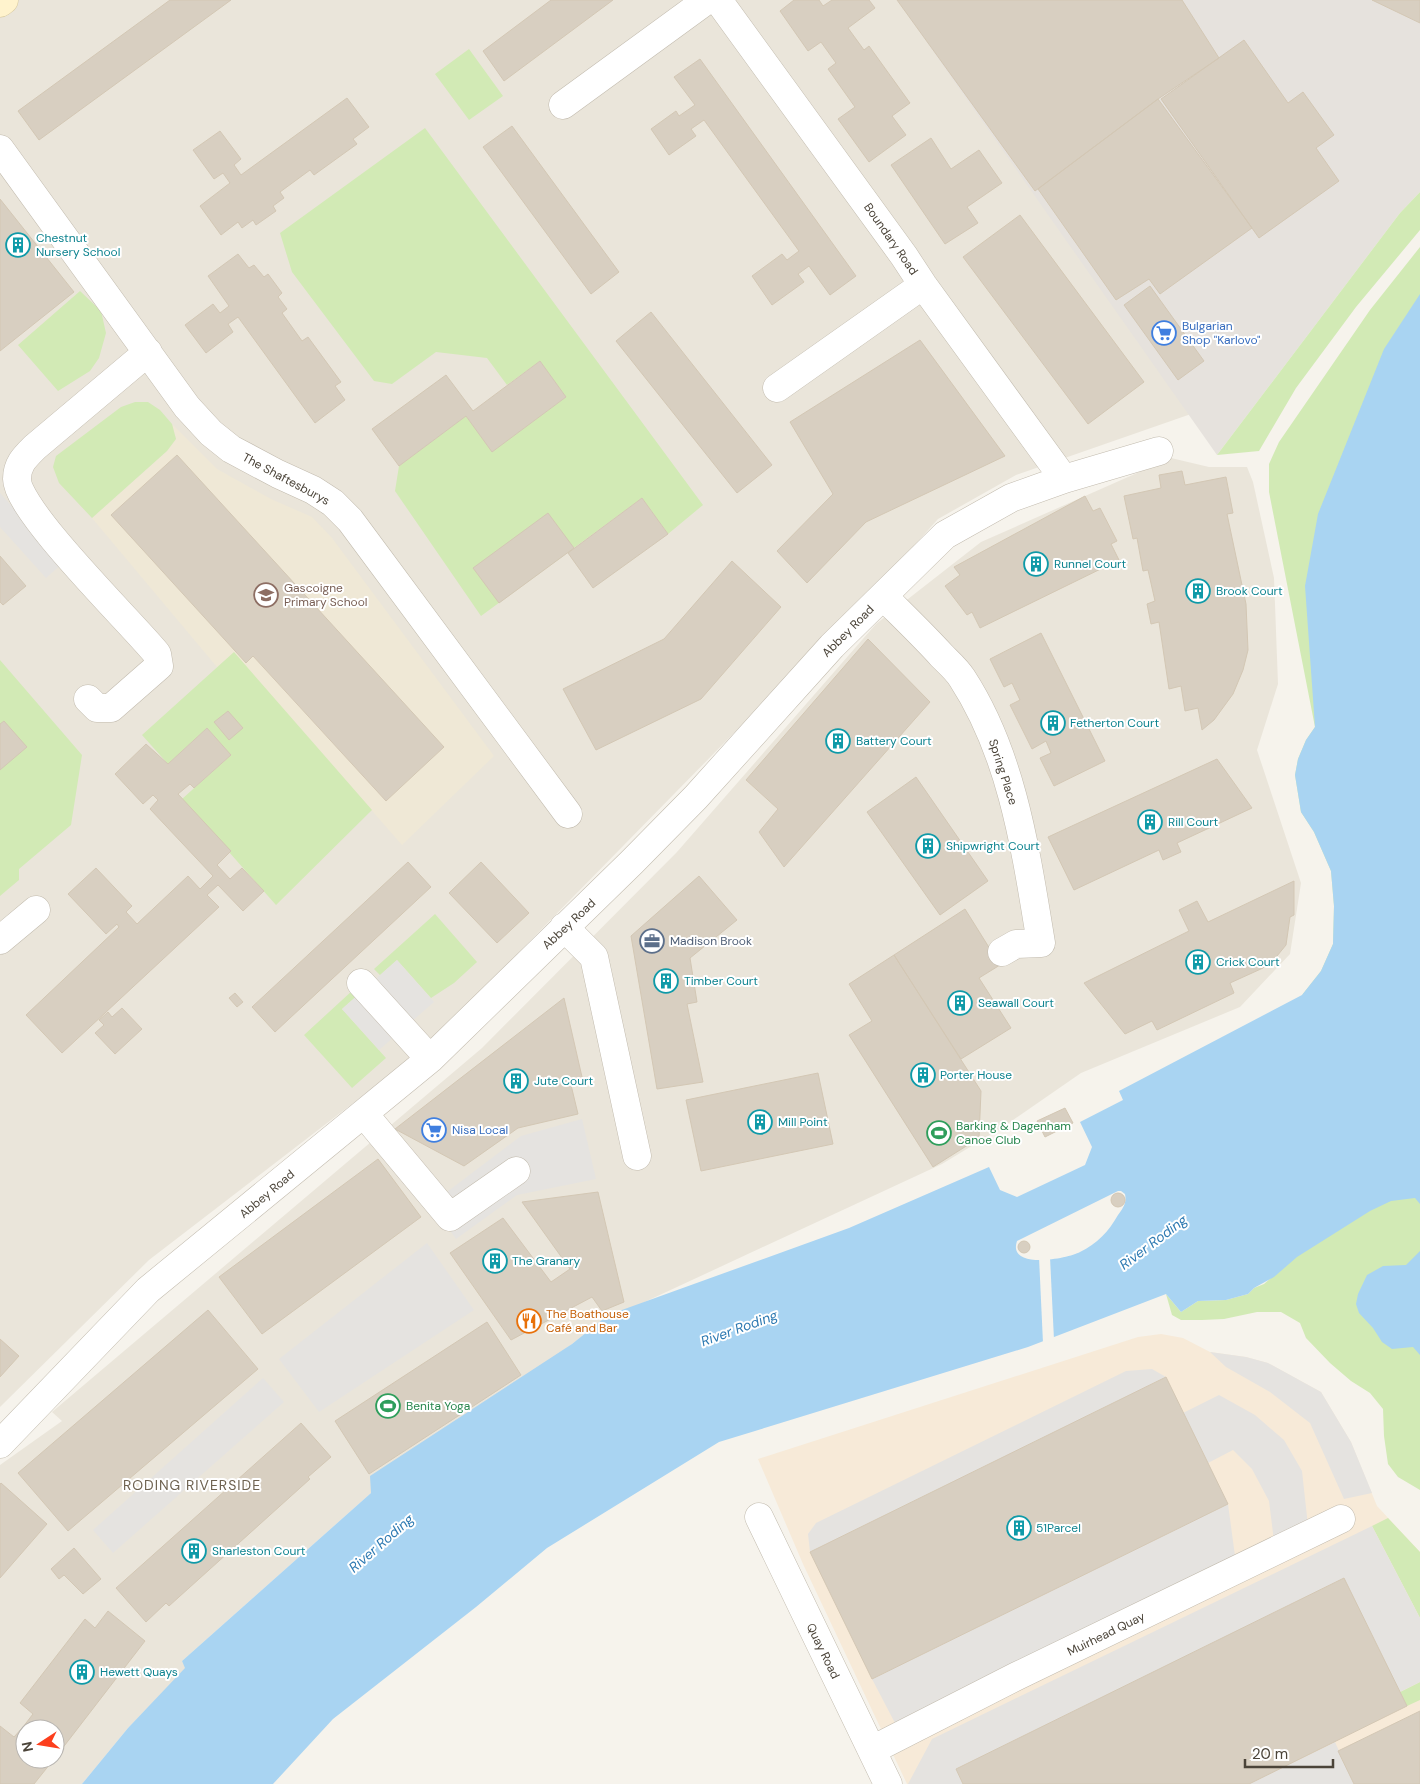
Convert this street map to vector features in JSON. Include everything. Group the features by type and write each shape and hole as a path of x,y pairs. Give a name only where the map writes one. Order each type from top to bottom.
{"street":[{"path":"0,3 4,0"},
{"path":"563,106 707,0"},
{"name":"Boundary Road","path":"718,0 1064,479"},
{"name":"The Shaftesburys","path":"0,149 187,406 211,433 231,449 273,472 313,490 333,503 350,520 568,814"},
{"path":"776,388 923,285"},
{"path":"88,699 97,708 112,708 159,666 157,654 41,524 24,498 16,480 18,468 20,462 35,447 148,352"},
{"name":"Abbey Road","path":"0,1444 148,1290 430,1059 564,927 593,901 696,797 832,646 945,535 1011,498 1064,479 1159,452"},
{"name":"Spring Place","path":"883,596 927,639 961,677 983,714 1004,768 1025,849 1041,943 1016,944 1002,952"},
{"path":"0,940 36,910"},
{"path":"564,927 594,957 637,1156"},
{"path":"361,982 430,1059"},
{"path":"364,1114 450,1217 516,1171"},
{"name":"Quay Road","path":"759,1517 888,1784"},
{"name":"Muirhead Quay","path":"872,1750 1018,1676 1341,1520"}],"shaded area":[{"path":"0,0 897,0 1035,191 1191,414 1016,475 938,519 877,587 426,1047 149,1260 0,1407"},
{"path":"897,0 1420,0 1420,192 1400,213 1217,455"},
{"name":"Gascoigne Primary School","path":"172,424 217,469 271,499 312,517 332,538 494,756 402,845 234,653 217,667 92,518 167,451 176,439"},
{"path":"1171,458 1209,467 1247,467 1253,482 1274,578 1278,684 1257,750 1301,883 1290,954 1240,1007 1081,1073 1003,1127 942,1164 636,1306 608,1315 572,1344 371,1493 182,1661 186,1668 128,1728 82,1784 0,1784 0,1465 62,1421 52,1412 482,1048 677,852 876,624 981,542"},
{"path":"0,493 63,563 46,578 0,527"},
{"path":"397,960 434,1002 379,1050 342,1009"},
{"path":"582,1119 596,1179 517,1195 456,1239 431,1204 521,1136"},
{"path":"427,1243 474,1310 319,1412 279,1359"},
{"path":"1161,1334 1183,1338 1210,1352 1246,1357 1268,1363 1321,1392 1351,1442 1377,1506 1420,1552 1420,1784 907,1784 803,1564 758,1459 1138,1337"},
{"path":"1210,1352 1246,1357 1268,1363 1321,1392 1351,1442 1372,1493 1344,1499 1310,1423 1270,1392 1226,1367"},
{"path":"1152,1369 1166,1377 810,1552 808,1534 816,1523 1126,1371"},
{"path":"263,1378 284,1402 113,1553 93,1530"},
{"path":"1219,1395 1255,1415 1284,1440 1302,1471 1308,1526 1274,1541 1269,1501 1252,1469 1233,1450 1208,1463 1183,1413"},
{"path":"1228,1504 1235,1556 895,1723 872,1679"},
{"path":"1372,1526 1420,1618 1420,1682 1400,1692 1344,1578 956,1769 963,1784 908,1784 932,1739"},
{"path":"1335,1742 1354,1784 1249,1784"}],"green space":[{"path":"469,49 503,96 469,120 435,74"},
{"path":"425,128 703,505 668,534 642,498 481,616 395,491 399,466 466,416 492,451 566,397 540,361 507,385 487,358 436,352 392,384 374,381 292,272 280,233"},
{"path":"1420,192 1420,230 1356,307 1296,388 1259,451 1217,455 1400,213"},
{"path":"1420,247 1420,939 1302,995 1321,971 1333,944 1334,906 1331,871 1314,832 1301,812 1295,775 1298,759 1306,740 1315,727 1269,492 1269,464 1279,442 1370,310"},
{"path":"80,291 101,311 106,333 99,358 90,371 58,391 18,345"},
{"path":"135,402 148,402 160,410 172,424 176,439 167,451 92,518 59,483 53,467 56,456 121,407"},
{"path":"234,652 372,810 276,905 182,799 231,755 207,728 168,764 142,735"},
{"path":"0,660 82,755 71,825 19,869 19,880 0,896"},
{"path":"435,914 477,962 454,983 431,998 397,960 380,975 374,969"},
{"path":"353,990 358,995 342,1009 386,1058 352,1088 304,1035"},
{"path":"1420,1148 1420,1490 1398,1477 1388,1464 1383,1409 1370,1393 1351,1381 1330,1363 1306,1338 1300,1323 1281,1312 1257,1312 1224,1319 1181,1320 1172,1315 1166,1294 1181,1312 1198,1301 1226,1300 1248,1294 1254,1288 1264,1284"},
{"path":"1388,1518 1420,1552 1420,1618 1372,1526"},
{"path":"1420,1682 1420,1700 1407,1706 1400,1692"}],"water":[{"name":"River Roding","path":"1420,294 1420,1204 1415,1198 1391,1201 1370,1211 1297,1257 1274,1277 1254,1288 1248,1294 1226,1300 1198,1301 1181,1312 1166,1294 1028,1347 719,1442 547,1548 476,1607 333,1719 273,1784 82,1784 128,1728 185,1668 182,1661 371,1493 370,1476 572,1344 608,1315 849,1228 989,1167 1000,1190 1017,1197 1085,1165 1092,1147 1080,1122 1123,1100 1119,1091 1302,995 1321,971 1333,944 1334,906 1331,871 1314,832 1301,812 1295,775 1298,759 1306,740 1315,727 1305,586 1318,514 1384,349","holes":["1121,1191 1125,1194 1123,1208 1107,1232 1086,1249 1073,1255 1040,1260 1021,1256 1016,1250 1017,1241"]},
{"path":"1420,1251 1420,1355 1413,1347 1392,1349 1382,1342 1373,1328 1359,1313 1356,1304 1358,1294 1367,1275 1383,1266 1406,1265"}],"pier":[{"path":"1039,1257 1050,1257 1054,1340 1047,1343 1043,1343"}],"building":[{"path":"170,0 231,0 39,140 18,111"},
{"path":"551,0 613,0 504,81 483,51"},
{"path":"794,0 819,0 823,6 832,0 869,0 875,8 848,28 864,50 869,46 910,103 892,116 906,135 869,162 838,119 855,107 828,69 836,63 821,42 808,51 780,11"},
{"path":"897,0 1182,0 1219,58 1158,99 1035,191"},
{"path":"1372,0 1420,0 1420,23"},
{"path":"1244,40 1288,103 1303,92 1334,135 1316,148 1339,181 1259,238 1161,99"},
{"path":"700,59 856,276 830,295 809,266 798,274 804,282 772,305 752,276 782,254 787,260 799,251 704,120 691,129 696,136 669,155 651,129 676,111 679,116 695,105 674,77"},
{"path":"347,98 369,127 353,139 357,144 314,175 310,170 280,192 284,198 273,206 276,211 256,225 253,220 242,228 238,222 221,235 200,206 230,183 223,173 214,179 193,150 220,131 241,159 234,165 241,175"},
{"path":"1158,99 1252,228 1160,294 1149,279 1116,300 1038,189"},
{"path":"512,126 619,272 591,294 483,147"},
{"path":"931,138 951,169 979,150 1002,183 967,207 978,223 945,244 891,165"},
{"name":"Chestnut Nursery School","path":"0,199 74,292 0,351"},
{"path":"1020,215 1144,382 1088,424 963,257"},
{"path":"238,254 249,268 254,265 264,277 268,274 282,293 278,297 287,309 282,313 302,341 308,337 341,382 335,386 345,400 315,423 238,317 228,324 233,332 206,353 185,325 213,304 220,313 229,306 208,276"},
{"name":"Bulgarian Shop \"Karlovo\"","path":"1150,286 1204,361 1178,380 1124,305"},
{"path":"651,312 772,465 737,493 616,341"},
{"path":"920,340 1005,456 866,522 807,583 777,551 833,494 790,422"},
{"path":"540,361 566,397 492,452 466,416 399,466 372,429 446,375 473,411"},
{"path":"177,455 444,747 386,801 253,656 246,663 111,515"},
{"name":"Brook Court","path":"1182,471 1185,485 1226,477 1233,513 1227,514 1246,604 1248,650 1243,670 1233,694 1214,720 1202,730 1198,708 1185,711 1181,686 1169,689 1159,622 1151,624 1147,604 1155,601 1148,570 1143,571 1137,538 1133,539 1124,496 1161,488 1159,475"},
{"name":"Runnel Court","path":"1085,496 1093,511 1100,508 1117,541 1111,544 1119,560 980,628 972,612 967,615 945,586 960,575 954,567"},
{"path":"642,498 668,534 593,588 568,553"},
{"path":"548,513 574,548 499,603 473,568"},
{"path":"0,556 26,586 3,605 0,602"},
{"path":"732,561 781,607 701,699 596,750 563,689 664,639"},
{"name":"Fetherton Court","path":"1041,633 1105,761 1054,786 1040,758 1051,753 1046,741 1032,749 1010,705 1020,700 1012,683 1004,687 990,659"},
{"name":"Battery Court","path":"868,639 930,702 784,867 759,832 778,809 746,780"},
{"path":"228,711 243,728 229,740 214,722"},
{"path":"4,721 27,747 0,770 0,724"},
{"path":"207,728 231,755 194,788 190,784 178,794 231,851 217,865 230,879 242,868 264,891 243,911 218,885 207,895 219,907 62,1053 26,1015 119,927 117,924 106,934 68,894 96,868 132,906 126,912 137,924 188,876 200,889 213,876 150,809 158,800 153,795 143,804 115,774 146,744 168,764"},
{"name":"Rill Court","path":"1217,759 1252,808 1177,843 1181,852 1163,860 1159,850 1074,890 1048,837"},
{"name":"Shipwright Court","path":"916,777 988,881 940,915 867,812"},
{"path":"408,862 431,887 275,1032 252,1007"},
{"path":"481,862 529,913 497,943 449,893"},
{"name":"Timber Court","path":"699,876 737,920 690,958 697,1002 687,1004 703,1082 657,1089 631,936"},
{"name":"Crick Court","path":"1294,881 1294,915 1290,917 1286,945 1263,968 1230,983 1234,993 1157,1030 1152,1021 1125,1034 1084,983 1189,931 1179,910 1197,901 1208,922"},
{"name":"Seawall Court","path":"965,909 1000,965 979,978 1011,1028 961,1059 894,955"},
{"name":"Porter House","path":"894,955 981,1091 979,1138 933,1167 849,1035 872,1021 849,984"},
{"path":"235,993 243,1002 237,1007 229,998"},
{"name":"Jute Court","path":"564,998 582,1077 571,1085 578,1114 518,1128 464,1166 395,1129"},
{"path":"122,1008 142,1029 115,1054 95,1033 104,1025 99,1020 108,1012 112,1017"},
{"name":"Mill Point","path":"818,1073 833,1144 701,1171 686,1100"},
{"path":"1065,1108 1073,1123 1045,1137 1037,1121"},
{"path":"378,1159 421,1217 262,1334 219,1277"},
{"name":"The Granary","path":"598,1192 624,1302 602,1311 592,1297 511,1340 450,1253 503,1218 551,1282 570,1269 522,1202"},
{"path":"1118,1193 1123,1195 1125,1200 1123,1205 1118,1207 1113,1205 1111,1200 1113,1195"},
{"path":"1022,1241 1026,1241 1030,1247 1026,1253 1022,1253 1018,1249 1018,1245"},
{"path":"208,1310 258,1369 68,1531 18,1473"},
{"path":"487,1322 521,1375 369,1474 335,1421"},
{"path":"0,1339 19,1356 0,1377"},
{"name":"51Parcel","path":"1166,1377 1228,1504 872,1679 810,1552"},
{"name":"Sharleston Court","path":"301,1423 331,1457 308,1477 310,1479 169,1606 166,1603 146,1622 116,1588"},
{"path":"0,1484 47,1524 0,1578"},
{"path":"74,1548 101,1579 83,1594 64,1575 59,1579 51,1569"},
{"path":"1344,1578 1407,1706 1249,1784 963,1784 956,1769"},
{"name":"Hewett Quays","path":"108,1611 145,1641 65,1745 65,1719 29,1719 33,1714 20,1703 85,1619 95,1628"},
{"path":"1420,1711 1420,1784 1354,1784 1338,1751"},
{"path":"0,1726 15,1736 15,1769 46,1769 34,1784 0,1784"}],"place":[{"name":"Chestnut Nursery School","path":"18,245"},
{"name":"Bulgarian Shop \"Karlovo\"","path":"1164,333"},
{"name":"Runnel Court","path":"1036,564"},
{"name":"Brook Court","path":"1198,591"},
{"name":"Gascoigne Primary School","path":"266,595"},
{"name":"Fetherton Court","path":"1053,723"},
{"name":"Battery Court","path":"838,741"},
{"name":"Rill Court","path":"1150,822"},
{"name":"Shipwright Court","path":"928,846"},
{"name":"Madison Brook","path":"652,941"},
{"name":"Crick Court","path":"1198,962"},
{"name":"Timber Court","path":"666,981"},
{"name":"Seawall Court","path":"960,1003"},
{"name":"Porter House","path":"923,1075"},
{"name":"Jute Court","path":"516,1081"},
{"name":"Mill Point","path":"760,1122"},
{"name":"Nisa Local","path":"434,1130"},
{"name":"Barking & Dagenham Canoe Club","path":"939,1133"},
{"name":"The Granary","path":"495,1261"},
{"name":"The Boathouse Café and Bar","path":"529,1321"},
{"name":"Benita Yoga","path":"388,1406"},
{"name":"51Parcel","path":"1019,1528"},
{"name":"Sharleston Court","path":"194,1551"},
{"name":"Hewett Quays","path":"82,1672"}],"district":[{"name":"RODING RIVERSIDE","path":"192,1485"}]}
